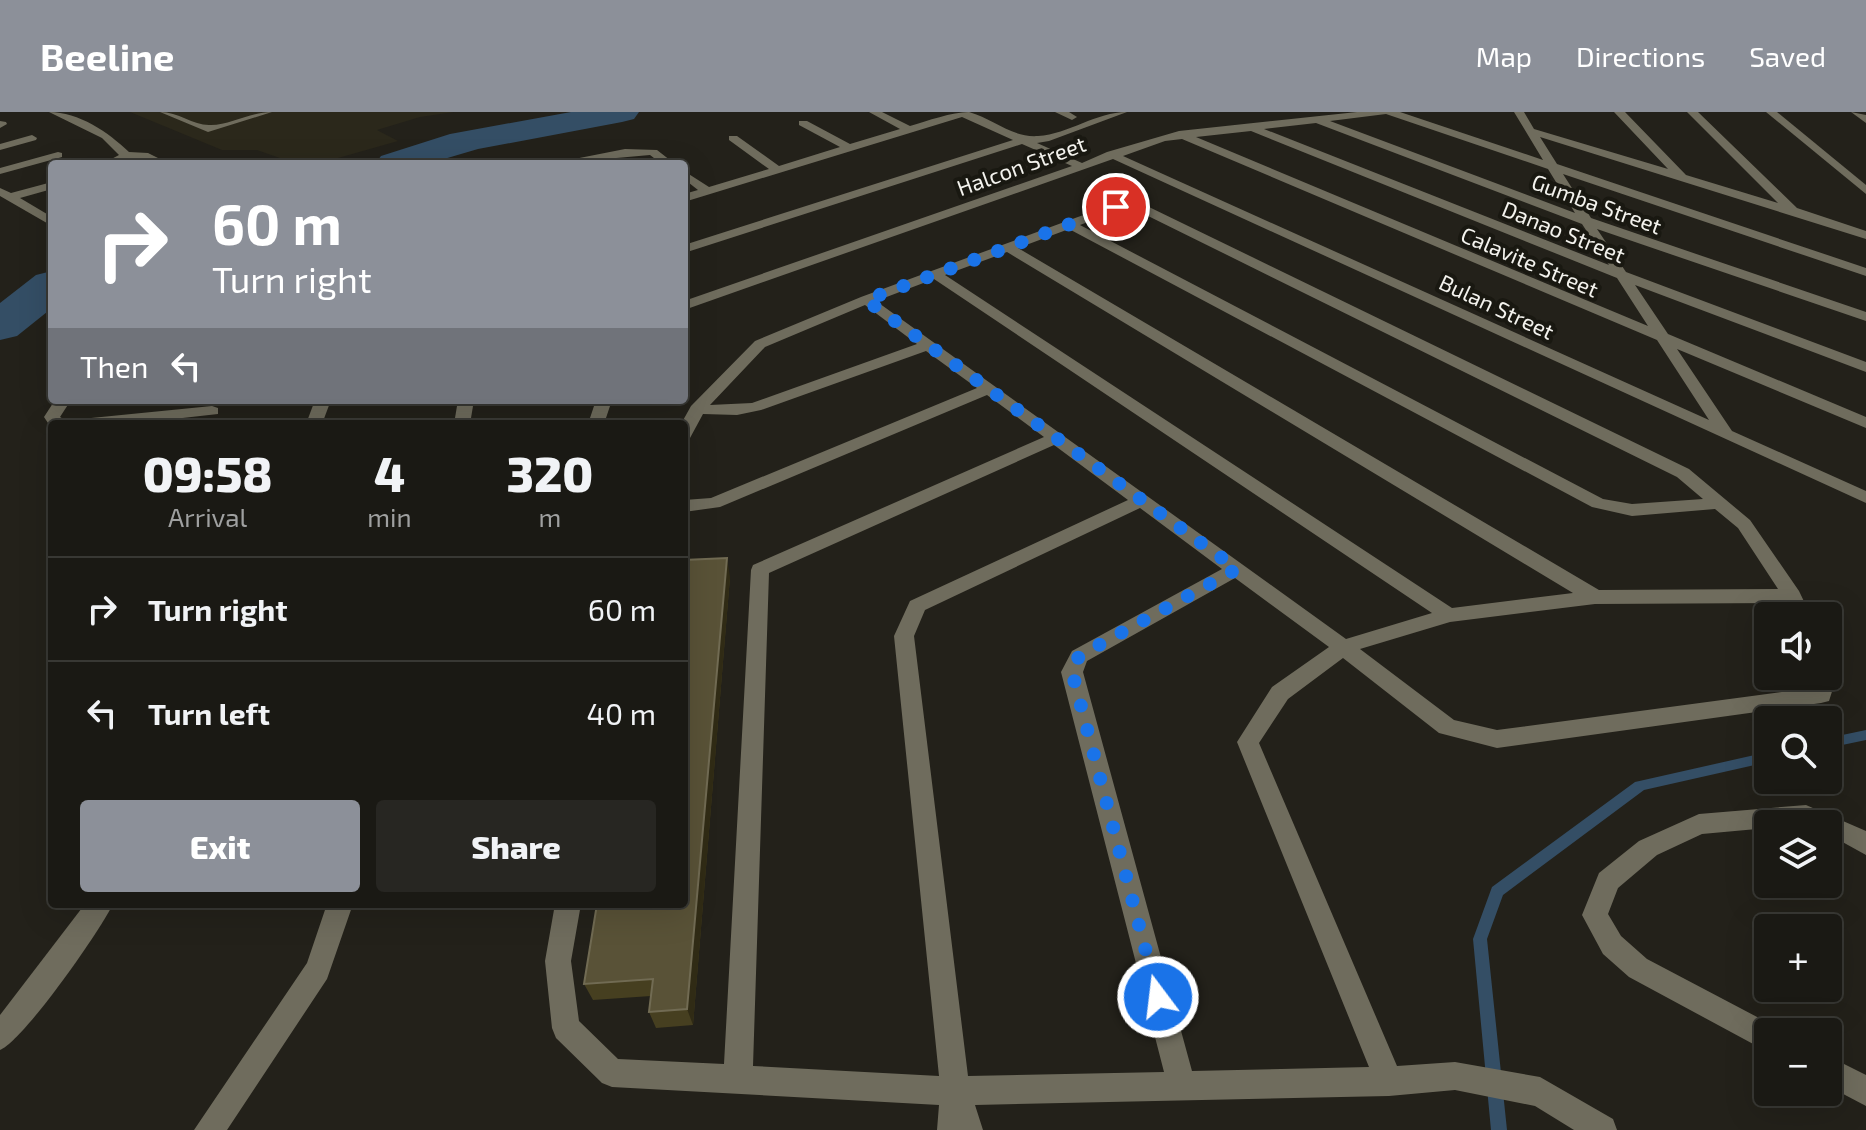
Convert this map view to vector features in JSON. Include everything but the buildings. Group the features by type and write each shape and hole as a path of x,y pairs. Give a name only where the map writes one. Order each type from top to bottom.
{"street":[{"path":"54,112 106,136 126,156"},
{"path":"165,112 208,129 267,112"},
{"path":"874,112 910,130"},
{"path":"1060,112 1072,117"},
{"path":"1023,140 1028,132 1087,112"},
{"path":"688,248 1023,140 1045,139 1122,112"},
{"name":"Halcon Street","path":"688,305 1078,165 1179,134 1383,112"},
{"path":"1390,112 1866,272"},
{"path":"1519,112 1586,221 1726,434"},
{"path":"1619,112 1685,180"},
{"path":"1692,112 1793,211"},
{"path":"1771,112 1866,191"},
{"path":"1856,112 1866,120"},
{"path":"688,197 961,113 1078,165"},
{"name":"Gumba Street","path":"1316,119 1586,221 1866,317"},
{"path":"803,123 850,148"},
{"name":"Danao Street","path":"1249,127 1621,275 1866,367"},
{"path":"1531,131 1866,235"},
{"name":"Calavite Street","path":"1179,134 1866,423"},
{"path":"0,147 32,138"},
{"path":"733,138 778,170"},
{"path":"580,160 625,152 653,152 664,160"},
{"name":"Bulan Street","path":"1111,154 1866,498"},
{"path":"0,171 58,155"},
{"path":"117,160 126,156 152,156 152,160"},
{"path":"688,177 707,191"},
{"path":"5,194 48,186"},
{"path":"5,194 48,220"},
{"path":"688,427 697,409 760,344 866,300 1116,207 1145,210 1683,473 1744,524 1794,602"},
{"path":"1069,224 1598,503 1632,510 1718,503"},
{"path":"1007,247 1595,597"},
{"path":"935,274 1449,615"},
{"path":"866,300 1237,569 1447,727 1497,739 1821,695 1822,690"},
{"path":"697,409 755,407 928,345"},
{"path":"688,506 714,503 988,389"},
{"path":"125,420 212,412"},
{"path":"738,1078 760,570 1056,438"},
{"path":"952,1130 955,1091 904,636 917,606 1142,500"},
{"path":"1182,1086 1072,672 1079,656 1237,569"},
{"path":"1389,1081 1248,742 1280,693 1343,647 1449,615 1595,597 1754,604"},
{"path":"1754,1030 1638,968 1612,945 1595,915 1608,881 1648,848 1699,824 1806,815 1847,831 1866,844"},
{"path":"0,1036 29,1002 97,908"},
{"path":"209,1130 318,970 339,908"},
{"path":"567,908 558,961 566,1028 612,1073 955,1091 1389,1081 1455,1076 1540,1092 1602,1130"},
{"path":"1842,1078 1866,1091"},
{"path":"955,1091 968,1130"}],"shaded area":[{"path":"130,112 454,112 420,117 377,130 398,141 331,160 286,160 257,150 222,150"}],"waterway":[{"path":"404,160 478,138 622,112"},
{"path":"0,326 48,288"},
{"path":"1842,740 1866,735"},
{"path":"1499,1130 1480,939 1497,891 1640,786 1754,760"}],"route":[{"path":"1116,207 866,300 1237,569 1079,656 1072,672 1158,997"}]}
